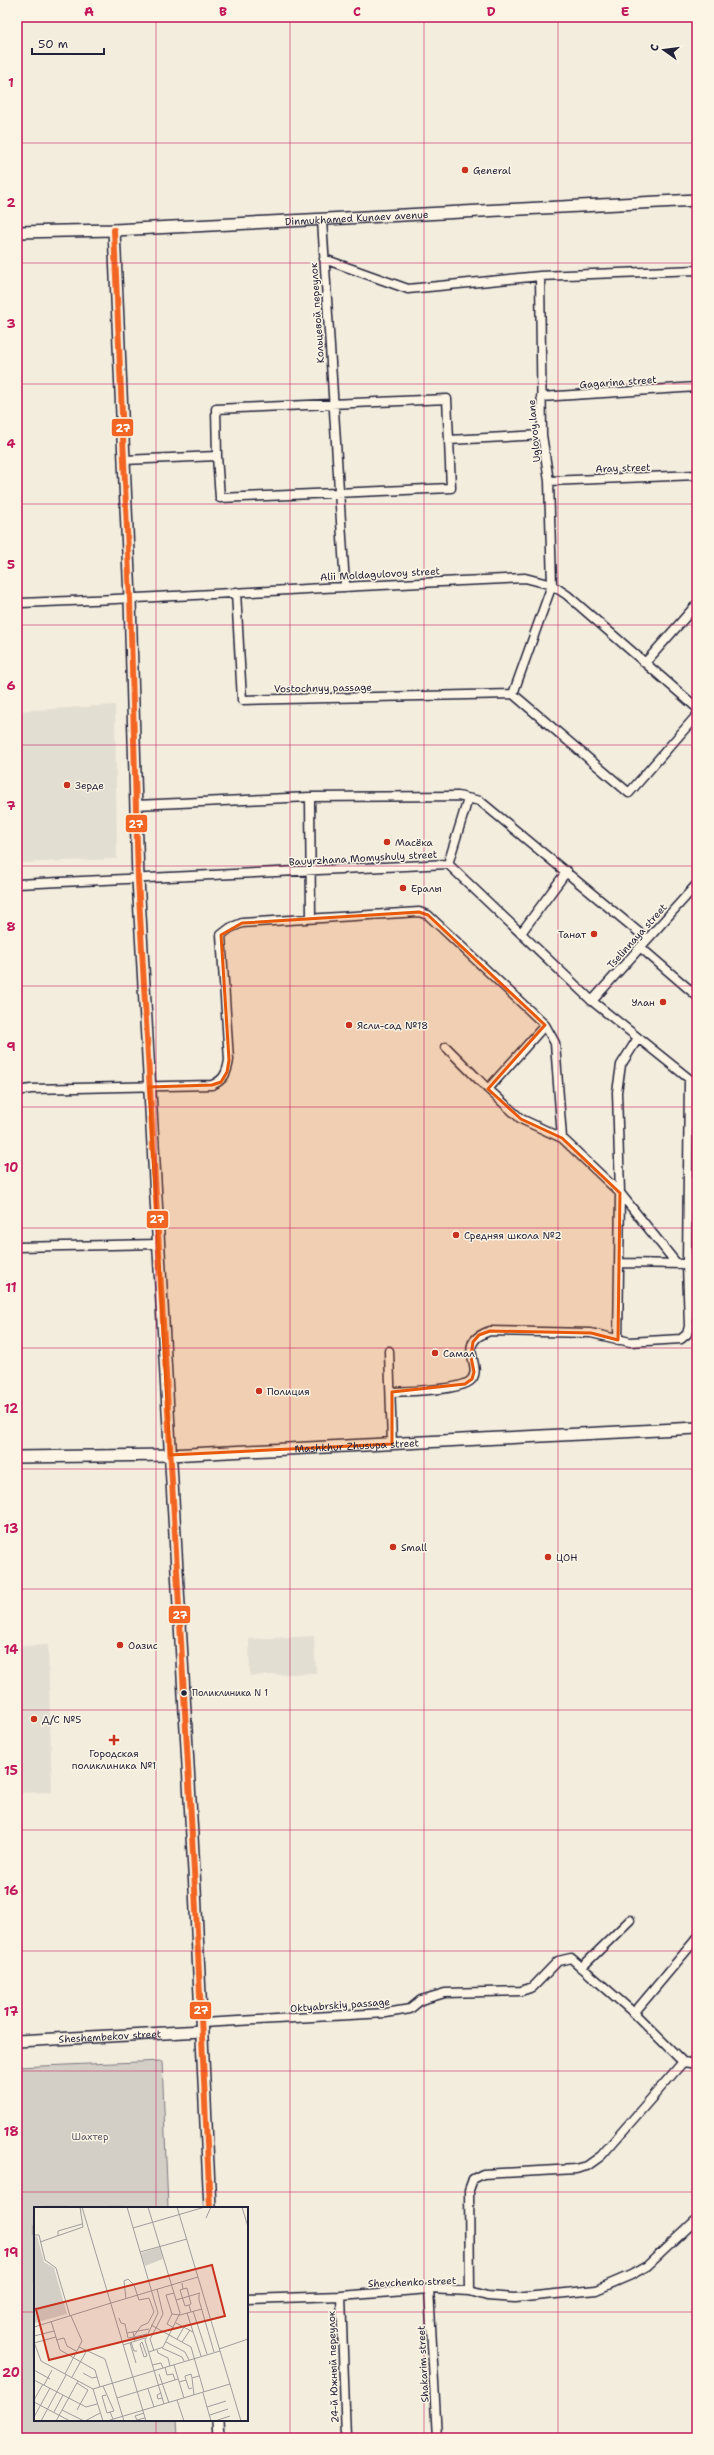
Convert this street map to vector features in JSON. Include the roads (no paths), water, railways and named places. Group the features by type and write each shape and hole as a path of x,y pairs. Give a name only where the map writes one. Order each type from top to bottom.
{"street":[{"name":"Dinmukhamed Kunaev avenue","path":"17,232 114,230 697,200"},
{"name":"Кольцевой переулок","path":"322,220 344,585"},
{"path":"114,230 130,599 138,879 202,2027 210,2207"},
{"path":"324,259 408,288 540,276 697,270"},
{"name":"Uglovoy lane","path":"540,276 542,435 549,481 552,585"},
{"name":"Gagarina street","path":"541,397 697,387"},
{"path":"447,399 449,440 451,488 220,498 216,409 333,406 447,399"},
{"path":"449,440 542,435"},
{"path":"124,460 217,456"},
{"name":"Aray street","path":"549,481 697,476"},
{"name":"Alii Moldagulovoy street","path":"17,603 130,599 344,585 525,578 552,585 567,595 697,708"},
{"path":"552,585 513,694 629,793 697,715"},
{"name":"Vostochnyy passage","path":"236,592 242,700 513,694"},
{"path":"645,663 697,604"},
{"path":"136,805 310,797 458,796 480,802 567,871 647,939"},
{"path":"310,797 312,918"},
{"path":"448,864 468,799"},
{"name":"Bauyrzhana Momyshuly street","path":"17,884 448,864 592,1001 697,1085"},
{"path":"521,933 567,871"},
{"name":"Tselinnaya street","path":"592,1001 697,884"},
{"path":"17,1091 31,1089 212,1085 221,1082 227,1072 229,1060 221,935 230,928 242,923 419,912 428,914 545,1025 555,1043 562,1138"},
{"path":"640,947 697,996"},
{"path":"488,1089 545,1025"},
{"path":"618,1340 620,1193 617,1092 621,1065 638,1038"},
{"path":"446,1047 488,1089 521,1119 562,1138 620,1193 677,1264"},
{"path":"391,1392 452,1387 465,1384 472,1379 474,1372 471,1357 473,1342 479,1335 490,1331 591,1333 630,1342 681,1339 687,1334 689,1326 687,1264 689,1079"},
{"path":"17,1247 158,1244"},
{"path":"619,1263 697,1264"},
{"path":"388,1351 391,1392 392,1444"},
{"name":"Mashkhur Zhusupa street","path":"17,1457 170,1455 697,1428"},
{"path":"581,1968 630,1920"},
{"path":"634,2013 697,1938"},
{"name":"Oktyabrskiy passage","path":"202,2027 386,2013 410,2008 421,2000 445,1993 520,1991 533,1987 558,1961 564,1958 571,1958 634,2013 682,2062"},
{"name":"Sheshembekov street","path":"17,2040 202,2027"},
{"path":"470,2291 469,2190 473,2179 483,2174 576,2169 587,2166 601,2156 682,2062 697,2064"},
{"name":"Shevchenko street","path":"248,2299 341,2296 429,2289 470,2291 487,2296 515,2298 596,2290 647,2266 697,2219"},
{"name":"Shakarim street","path":"429,2289 437,2438"},
{"name":"24-й Южный переулок","path":"341,2296 346,2438"},
{"path":"218,2421 219,2438"}],"place":[{"name":"General","path":"465,170"},
{"name":"Зерде","path":"67,785"},
{"name":"Масёка","path":"387,842"},
{"name":"Ералы","path":"403,888"},
{"name":"Танат","path":"594,934"},
{"name":"Улан","path":"663,1002"},
{"name":"Ясли-сад №18","path":"349,1025"},
{"name":"Средняя школа №2","path":"456,1235"},
{"name":"Самал","path":"435,1353"},
{"name":"Полиция","path":"259,1391"},
{"name":"Small","path":"393,1547"},
{"name":"ЦОН","path":"548,1557"},
{"name":"Оазис","path":"120,1645"},
{"name":"Поликлиника N 1","path":"184,1693"},
{"name":"Д/С №5","path":"34,1719"},
{"name":"Городская поликлиника №1","path":"114,1740"}],"park label":[{"name":"Шахтер","path":"90,2136"}]}
